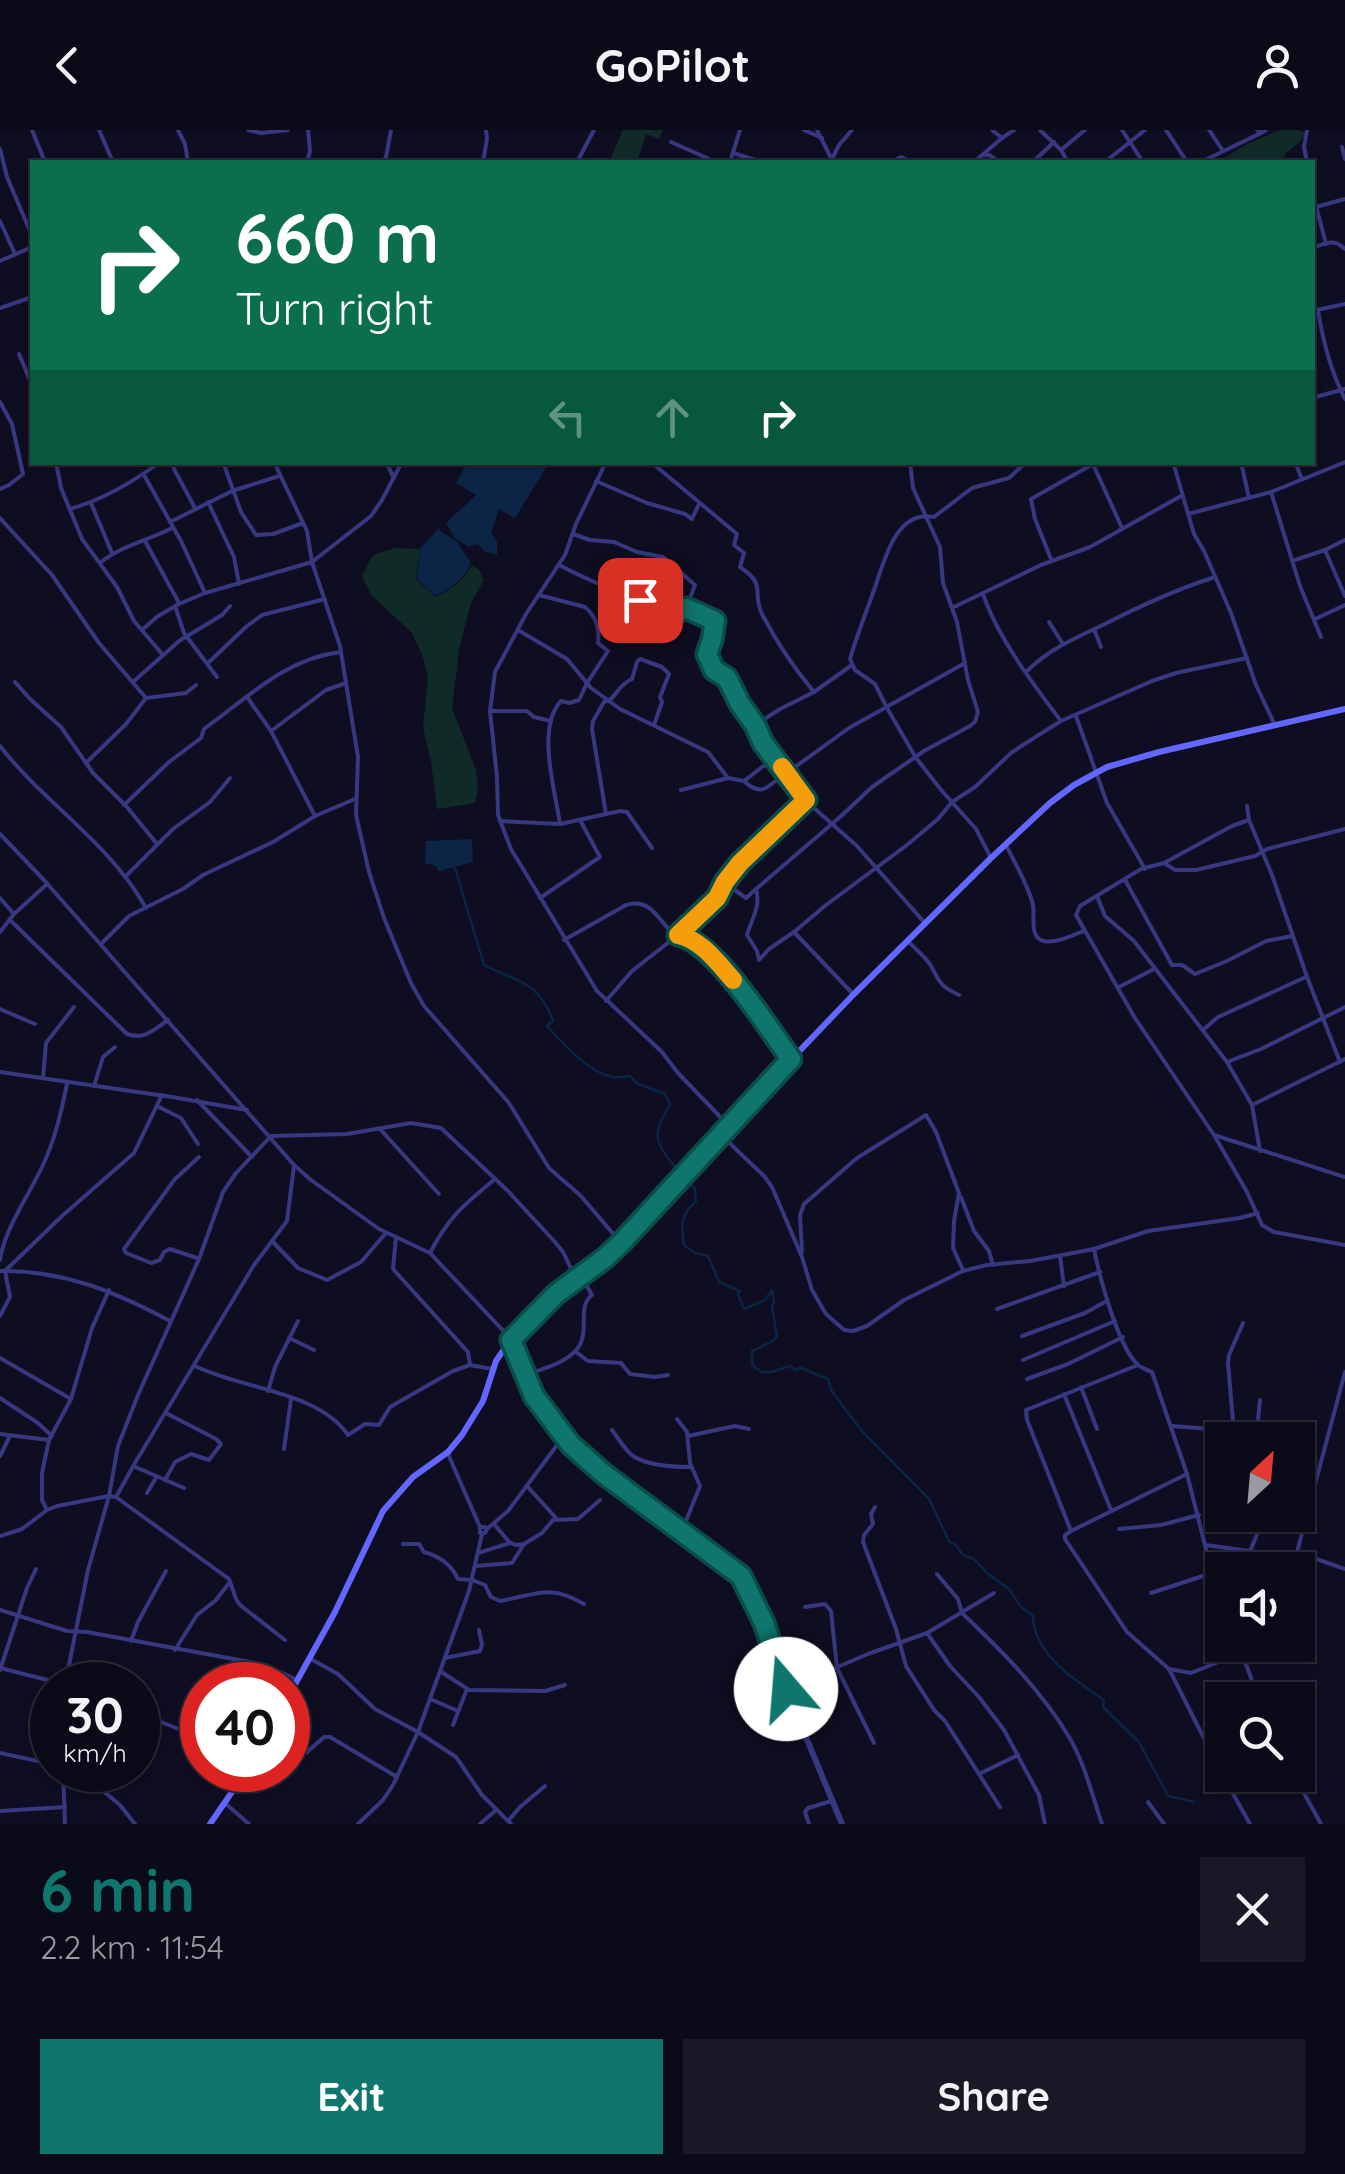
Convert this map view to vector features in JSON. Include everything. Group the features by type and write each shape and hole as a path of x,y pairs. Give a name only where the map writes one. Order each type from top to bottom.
{"main road":[{"path":"307,1662 383,1511 414,1477 448,1452 476,1414 500,1354 511,1340 556,1294 621,1243 791,1059 1050,803 1096,772 1159,752 1345,710"},
{"path":"210,1824 233,1792"}],"street":[{"path":"32,130 44,160"},
{"path":"100,130 112,160"},
{"path":"178,130 188,160"},
{"path":"248,130 288,130"},
{"path":"308,130 308,160"},
{"path":"383,160 391,130"},
{"path":"483,160 486,130"},
{"path":"578,160 594,130"},
{"path":"731,160 740,130"},
{"path":"804,130 822,138"},
{"path":"817,130 833,160"},
{"path":"833,160 839,145 852,130"},
{"path":"992,130 1002,138"},
{"path":"977,160 1014,130"},
{"path":"1040,130 1048,132 1067,160"},
{"path":"1061,150 1085,130"},
{"path":"1122,130 1142,160"},
{"path":"1107,160 1145,130"},
{"path":"1166,130 1186,160"},
{"path":"1209,130 1224,151"},
{"path":"1306,160 1308,130"},
{"path":"1206,160 1261,131"},
{"path":"671,142 712,160"},
{"path":"1036,160 1054,142"},
{"path":"1342,147 1345,159"},
{"path":"0,148 7,177 30,231"},
{"path":"734,153 756,160"},
{"path":"983,155 997,160"},
{"path":"1316,207 1345,199"},
{"path":"1315,203 1329,242"},
{"path":"0,221 14,254"},
{"path":"1315,247 1345,238"},
{"path":"1329,242 1339,243 1345,249"},
{"path":"0,261 30,248"},
{"path":"0,308 30,297"},
{"path":"1345,304 1315,310 1345,399"},
{"path":"20,354 30,378"},
{"path":"1315,397 1343,390"},
{"path":"0,402 12,424 23,474 0,489"},
{"path":"1187,514 1270,492 1345,462"},
{"path":"57,465 61,488 82,539 101,562 132,617 163,655"},
{"path":"70,509 91,503 156,465"},
{"path":"174,465 195,508"},
{"path":"224,465 241,512 256,535 273,534 303,523"},
{"path":"275,465 303,523 340,652 358,758 356,815 384,918 411,983 424,1006 509,1104 549,1168 581,1196 621,1243"},
{"path":"388,465 394,478"},
{"path":"142,630 177,605 205,593 312,562 370,516 400,465"},
{"path":"604,465 559,565 495,672 490,710 500,821 511,849 586,976 729,1126"},
{"path":"654,465 737,534 734,545 744,553 740,567 753,576 759,609 786,658 814,692"},
{"path":"725,882 746,898 872,786 963,731 977,717 962,641 943,583 940,546 913,488 910,465"},
{"path":"991,858 976,828 916,758 876,684 864,678 850,659 886,553 897,534 915,518 934,516 972,488 1008,478 1023,465"},
{"path":"1052,561 1031,498 1091,465"},
{"path":"1093,465 1122,528"},
{"path":"1174,465 1187,514 1276,725"},
{"path":"1242,465 1249,498"},
{"path":"1296,465 1302,480"},
{"path":"144,475 205,593"},
{"path":"101,562 112,553 146,541 195,508 278,476"},
{"path":"596,481 692,519 700,502"},
{"path":"1270,492 1321,638"},
{"path":"952,608 1090,547 1182,496"},
{"path":"208,502 234,557 239,584"},
{"path":"91,503 112,553"},
{"path":"0,518 52,575 99,642 146,698"},
{"path":"559,565 599,586 643,601 680,611 686,608 695,585 663,557 573,534"},
{"path":"1292,562 1345,540"},
{"path":"146,541 177,605 184,633 217,678"},
{"path":"1325,550 1345,596"},
{"path":"643,601 663,557"},
{"path":"1026,672 1063,644 1142,604 1214,577"},
{"path":"983,594 990,613 1061,722"},
{"path":"539,595 582,605 591,612 599,632 598,643 608,651 579,700 561,700 552,710 548,740 560,824"},
{"path":"208,663 262,615 325,599"},
{"path":"1315,619 1345,605"},
{"path":"133,682 179,641 230,606"},
{"path":"686,608 715,621 707,654 714,670 727,678 763,743 806,800 876,868 925,923"},
{"path":"1050,622 1063,644"},
{"path":"1094,629 1101,647"},
{"path":"518,630 567,659 587,683 620,709 708,752 728,778"},
{"path":"124,804 202,738 204,729 259,686 305,659 340,652"},
{"path":"756,888 759,900 747,935 759,960 931,825 1010,753 1061,722 1176,672 1247,658"},
{"path":"606,814 593,720 604,702 610,701 622,684 632,679 640,660 669,674 654,725"},
{"path":"681,790 728,778 762,790 850,728 964,663"},
{"path":"755,725 852,665"},
{"path":"15,682 61,727 93,773 157,844"},
{"path":"271,731 326,690 346,683"},
{"path":"86,763 146,698 186,693 196,685"},
{"path":"246,697 271,731 315,816"},
{"path":"490,710 527,711 551,721"},
{"path":"1076,716 1107,802 1145,869"},
{"path":"0,746 126,878 146,908"},
{"path":"744,781 776,760"},
{"path":"126,878 157,844 207,804 230,778"},
{"path":"101,944 122,922 203,875 273,842 315,816 358,798"},
{"path":"606,1001 632,971 717,898 725,882 751,852 806,800"},
{"path":"1247,806 1322,1018 1343,1060 1252,1105"},
{"path":"500,821 560,824 627,812 652,848"},
{"path":"540,898 600,857 580,820"},
{"path":"1249,820 1125,880 1080,906 1077,919 1136,1018 1214,1135 1262,1225 1274,1232 1345,1246"},
{"path":"1164,863 1175,870 1188,871 1345,829"},
{"path":"0,834 294,1164 385,1232 430,1252 511,1340 534,1396 564,1436 604,1474 741,1576 764,1623 786,1689 842,1824"},
{"path":"1006,845 1028,890 1038,938 1046,942 1084,931"},
{"path":"1125,880 1172,965"},
{"path":"0,932 48,884"},
{"path":"1098,896 1105,916 1134,940 1227,1062 1252,1105 1260,1151"},
{"path":"0,898 12,917 127,1034 147,1035 168,1020"},
{"path":"564,940 626,905 635,902 647,907 668,928 703,947 751,1003 791,1059"},
{"path":"794,932 854,995"},
{"path":"1118,987 1172,965 1182,965 1198,974 1266,941 1292,936"},
{"path":"908,941 933,969 935,979 959,995"},
{"path":"1204,1029 1218,1017 1307,977"},
{"path":"43,1078 46,1043 74,1008"},
{"path":"1227,1062 1345,1008"},
{"path":"0,1009 35,1024"},
{"path":"94,1086 103,1056 115,1047"},
{"path":"0,1072 247,1110"},
{"path":"0,1260 4,1242 58,1129 68,1082"},
{"path":"2,1271 134,1153 162,1095"},
{"path":"198,1100 252,1157"},
{"path":"157,1106 182,1118 198,1144"},
{"path":"802,1256 800,1215 804,1204 856,1158 926,1115 974,1231 994,1266"},
{"path":"69,1662 88,1570 113,1497 118,1446 199,1258 223,1192 271,1136 322,1137 411,1123 441,1128 495,1179 555,1242 592,1294 586,1299 582,1339 576,1352 524,1376"},
{"path":"380,1129 439,1194"},
{"path":"720,1134 772,1187 812,1290 826,1314 848,1331 866,1326 904,1300 987,1265 1060,1256 1148,1232 1258,1213"},
{"path":"1214,1135 1345,1177"},
{"path":"199,1258 170,1249 151,1263 126,1254 124,1249 175,1179 200,1157"},
{"path":"113,1497 288,1216 294,1164"},
{"path":"430,1252 445,1225 495,1179"},
{"path":"959,1193 953,1248 964,1272"},
{"path":"272,1240 298,1268 327,1280 365,1260 385,1232"},
{"path":"396,1237 393,1269 468,1352 470,1366"},
{"path":"1094,1249 1107,1302 1122,1338 1138,1365 1152,1372 1188,1474 1207,1552"},
{"path":"1060,1256 1064,1286"},
{"path":"2,1271 75,1279 110,1290 170,1321"},
{"path":"0,1316 10,1297 2,1271"},
{"path":"997,1309 1100,1272"},
{"path":"47,1510 42,1500 42,1472 50,1438 71,1399 96,1318 110,1290"},
{"path":"1022,1336 1107,1302"},
{"path":"1022,1360 1116,1321"},
{"path":"268,1390 298,1322"},
{"path":"1233,1422 1228,1363 1244,1323"},
{"path":"288,1338 314,1350"},
{"path":"1027,1379 1122,1338"},
{"path":"576,1352 585,1361 621,1363 630,1374 668,1375"},
{"path":"0,1358 71,1399"},
{"path":"1071,1530 1025,1414 1030,1408 1138,1365"},
{"path":"195,1366 322,1410 350,1434 362,1425 380,1424 390,1407 453,1371 470,1366 494,1369"},
{"path":"1297,1552 1345,1372"},
{"path":"1081,1386 1097,1429"},
{"path":"1064,1394 1112,1512"},
{"path":"0,1398 38,1422 50,1438"},
{"path":"284,1449 291,1399"},
{"path":"1258,1422 1260,1400"},
{"path":"165,1480 175,1462 191,1454 209,1460 221,1444 166,1413"},
{"path":"677,1419 688,1436 691,1467 700,1482 700,1491 682,1531"},
{"path":"688,1436 734,1426 749,1429"},
{"path":"1170,1426 1205,1428"},
{"path":"612,1430 630,1454 639,1459 691,1467"},
{"path":"0,1434 50,1438"},
{"path":"0,1456 10,1436"},
{"path":"483,1530 508,1511 564,1436"},
{"path":"358,1824 383,1800 397,1777 418,1732 472,1580 483,1530 448,1452"},
{"path":"133,1466 184,1488"},
{"path":"1188,1474 1071,1530 1065,1539 1127,1632 1169,1669 1205,1736"},
{"path":"147,1493 157,1476"},
{"path":"527,1486 556,1518 578,1519 600,1500"},
{"path":"0,1536 22,1530 47,1510 76,1501 113,1497 229,1579 240,1605 285,1640"},
{"path":"875,1507 872,1524 862,1542 906,1666 1000,1807"},
{"path":"1118,1529 1161,1525 1198,1515"},
{"path":"475,1566 512,1563 524,1544 556,1518"},
{"path":"494,1524 510,1543"},
{"path":"1250,1551 1258,1532"},
{"path":"478,1553 510,1543 524,1544"},
{"path":"403,1544 419,1544 424,1552 438,1556 452,1568 458,1579 485,1585 491,1597 500,1601 536,1592 563,1593 584,1604"},
{"path":"1205,1545 1257,1552"},
{"path":"1315,1559 1345,1570"},
{"path":"30,1676 0,1669 36,1569"},
{"path":"131,1640 166,1571"},
{"path":"937,1574 958,1599 962,1612 1040,1695 1069,1736 1102,1824"},
{"path":"1151,1593 1205,1575"},
{"path":"175,1650 197,1615 216,1601 230,1582"},
{"path":"786,1689 927,1633 994,1593"},
{"path":"805,1607 825,1604 832,1610 836,1668 874,1743"},
{"path":"0,1610 75,1632 248,1662"},
{"path":"444,1658 480,1651 479,1630"},
{"path":"927,1633 950,1666 996,1717 1039,1795 1045,1824"},
{"path":"309,1658 338,1674 369,1704 456,1757 496,1810 510,1822 520,1806 545,1786"},
{"path":"1169,1669 1192,1673 1220,1662"},
{"path":"440,1671 467,1689 544,1691 566,1686"},
{"path":"453,1725 467,1689"},
{"path":"430,1699 458,1712"},
{"path":"310,1750 324,1737 330,1737 397,1777"},
{"path":"0,1752 30,1759"},
{"path":"979,1774 1018,1755"},
{"path":"64,1792 65,1824"},
{"path":"104,1792 136,1824"},
{"path":"1232,1792 1250,1824"},
{"path":"1303,1792 1321,1824"},
{"path":"809,1824 805,1812 808,1808 832,1801"},
{"path":"1148,1802 1164,1824"},
{"path":"225,1804 249,1824"},
{"path":"0,1811 65,1807"},
{"path":"480,1824 496,1810"}],"green space":[{"path":"623,130 663,130 659,139 646,134 638,160 610,160"},
{"path":"1280,130 1305,133 1284,155 1284,160 1221,160"},
{"path":"395,548 420,549 416,580 435,596 456,584 472,565 484,580 466,621 452,708 476,770 475,803 437,809 423,728 428,677 422,654 412,633 371,595 362,576 373,555"}],"water":[{"path":"466,465 548,465 515,518 499,509 491,533 497,542 497,555 484,551 478,544 468,547 455,538 446,523 476,495 456,483"},
{"path":"438,529 457,542 471,563 456,583 435,595 417,580 420,549"},
{"path":"472,839 473,862 439,871 425,863 426,841"}],"waterway":[{"path":"455,868 484,965 533,989 553,1020 547,1026 586,1064 604,1075 630,1076 638,1084 665,1094 670,1105 660,1122 659,1142 695,1189 696,1201 683,1221 684,1245 708,1256 719,1282 740,1291 744,1309 765,1300 772,1290 777,1336 752,1351 752,1365 762,1372 790,1366 801,1368 828,1379 831,1390 861,1430 929,1499 949,1541 1009,1589 1033,1616 1040,1643 1048,1654 1104,1700 1103,1707 1139,1742 1168,1796 1194,1802"}],"slow traffic":[{"path":"733,980 703,947 678,935 717,898 740,863 806,800 782,767"}],"route":[{"path":"640,600 680,611 686,608 715,621 707,654 714,670 727,678 763,743 806,800 740,863 717,898 678,935 703,947 728,974 791,1059 621,1243 556,1294 511,1340 534,1396 571,1445 741,1576 764,1623 786,1689"}]}
